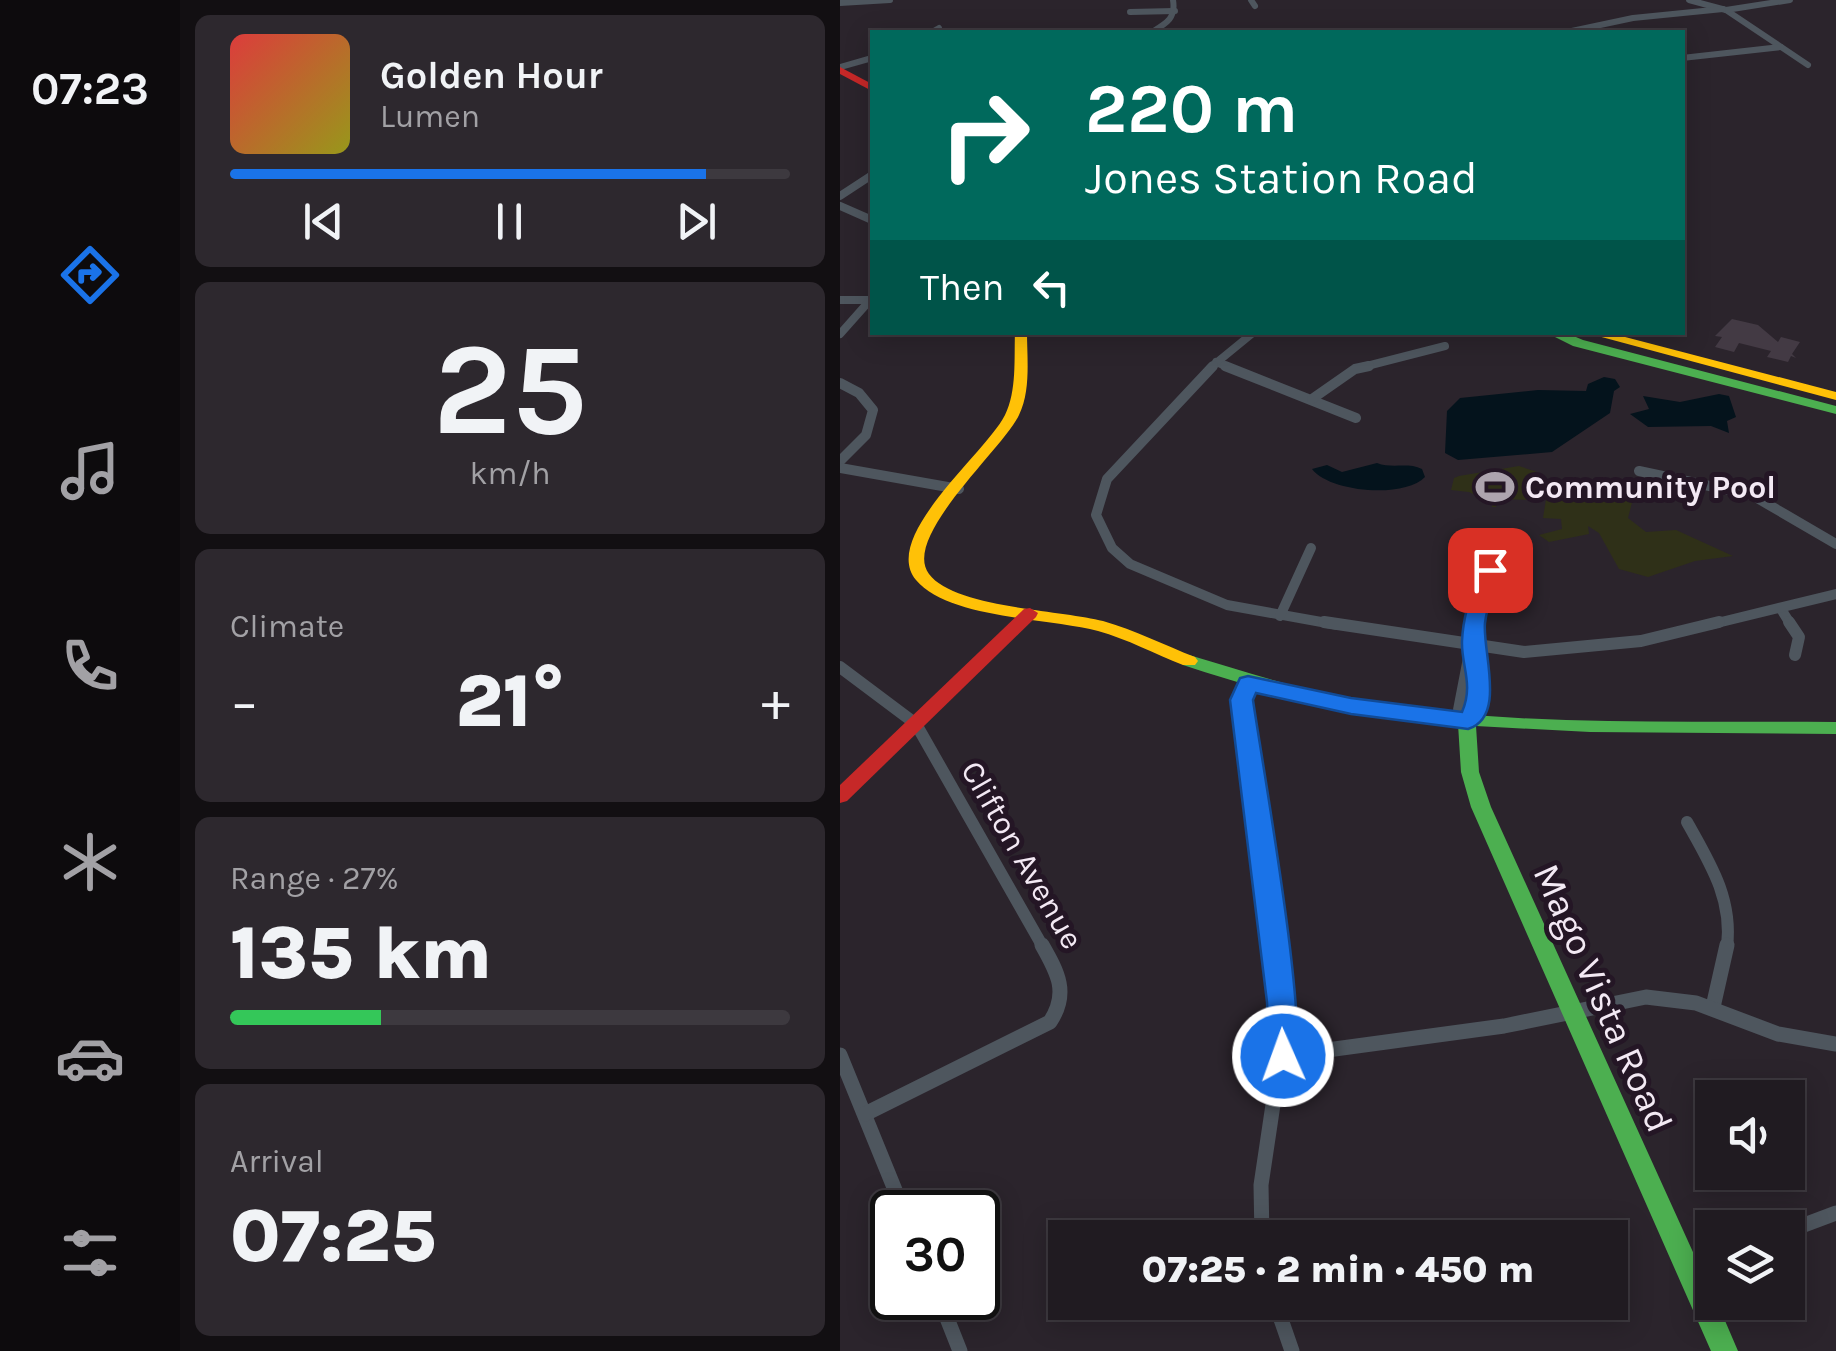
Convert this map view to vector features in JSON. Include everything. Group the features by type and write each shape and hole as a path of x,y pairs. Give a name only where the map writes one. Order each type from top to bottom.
{"street":[{"path":"840,3 890,0"},
{"path":"1155,30 1170,21 1176,11 1173,0"},
{"path":"1689,0 1725,10 1808,65"},
{"path":"1576,30 1633,18 1790,0"},
{"path":"1130,12 1176,11"},
{"path":"1685,58 1781,47"},
{"path":"840,68 870,59"},
{"path":"840,68 870,87"},
{"path":"840,196 870,177"},
{"path":"840,206 870,219"},
{"path":"840,300 870,299"},
{"path":"840,334 870,301"},
{"path":"1021,335 1020,383 1011,417 996,444 931,520 914,548 915,570 921,580 942,593 1128,634 1248,684 1337,704 1468,720 1836,728"},
{"path":"1250,335 1216,362 1107,479 1096,515 1112,548 1130,564 1228,605 1472,647 1524,652 1641,641 1836,594"},
{"path":"1584,338 1656,358 1674,354 1836,396"},
{"path":"1584,338 1836,410"},
{"path":"1312,399 1355,369 1446,346"},
{"path":"1674,354 1684,366 1732,383"},
{"path":"1216,362 1356,418"},
{"path":"840,384 860,392 873,410 866,435 840,465 959,489"},
{"path":"1638,472 1678,483 1738,491 1781,509 1836,544"},
{"path":"1280,616 1311,548"},
{"path":"1468,720 1476,710 1480,668 1472,647 1478,603 1490,570 1502,558 1520,552"},
{"path":"1782,609 1799,637 1795,655"},
{"path":"840,796 1030,613"},
{"name":"Clifton Avenue","path":"840,667 916,724 1059,976 1062,1004 1050,1022 1030,1034 865,1114"},
{"path":"1248,684 1242,700 1281,1002 1283,1056 1261,1174 1262,1220"},
{"name":"Mago Vista Road","path":"1468,720 1470,772 1475,792 1726,1351"},
{"path":"1687,822 1721,883 1730,911 1730,942 1713,1007"},
{"path":"1283,1056 1470,1032 1646,997 1713,1007 1778,1034 1836,1044"},
{"path":"840,1055 895,1190"},
{"path":"1805,1225 1836,1213"},
{"path":"1688,1268 1695,1265"},
{"path":"947,1320 960,1351"},
{"path":"1281,1320 1292,1351"}],"green space":[{"name":"Community Pool","path":"1519,466 1537,472 1537,500 1498,499 1496,507 1492,507 1492,503 1469,492 1451,490 1454,478 1459,476"},
{"path":"1622,482 1636,487 1628,518 1646,532 1676,530 1733,556 1695,561 1648,577 1619,569 1599,533 1588,526 1589,534 1549,542 1539,535 1562,529 1561,519 1543,518 1548,487 1569,498"}],"water":[{"path":"1604,377 1615,379 1620,387 1614,391 1610,413 1552,452 1458,460 1445,453 1447,411 1460,398 1538,390 1586,391 1588,384"},
{"path":"1719,394 1729,396 1736,417 1727,421 1729,433 1711,426 1648,427 1630,414 1649,409 1643,396 1680,402"},
{"path":"1377,463 1417,467 1425,477 1401,488 1367,490 1334,483 1312,469 1327,465 1342,472"}],"building":[{"path":"1732,319 1758,325 1778,342 1781,337 1800,342 1792,354 1796,358 1791,356 1788,362 1767,357 1771,351 1739,343 1734,352 1715,347 1722,337 1715,336"}],"traffic: fast":[{"path":"1558,335 1836,410"},
{"path":"1189,661 1266,686 1426,716 1590,725 1836,728"},
{"path":"1467,720 1470,772 1481,807 1725,1351"}],"traffic: slow":[{"path":"1021,335 1019,384 1012,415 931,520 919,542 915,561 922,577 956,598 1096,625 1189,661"},
{"path":"1601,335 1836,396"}],"traffic: jam":[{"path":"840,70 870,87"},
{"path":"840,796 1030,613"}],"place":[{"name":"Community Pool","path":"1495,487"}],"route":[{"path":"1283,1056 1281,1002 1242,700 1248,684 1351,706 1468,720 1476,710 1480,668 1472,647 1474,617 1490,570"}]}
